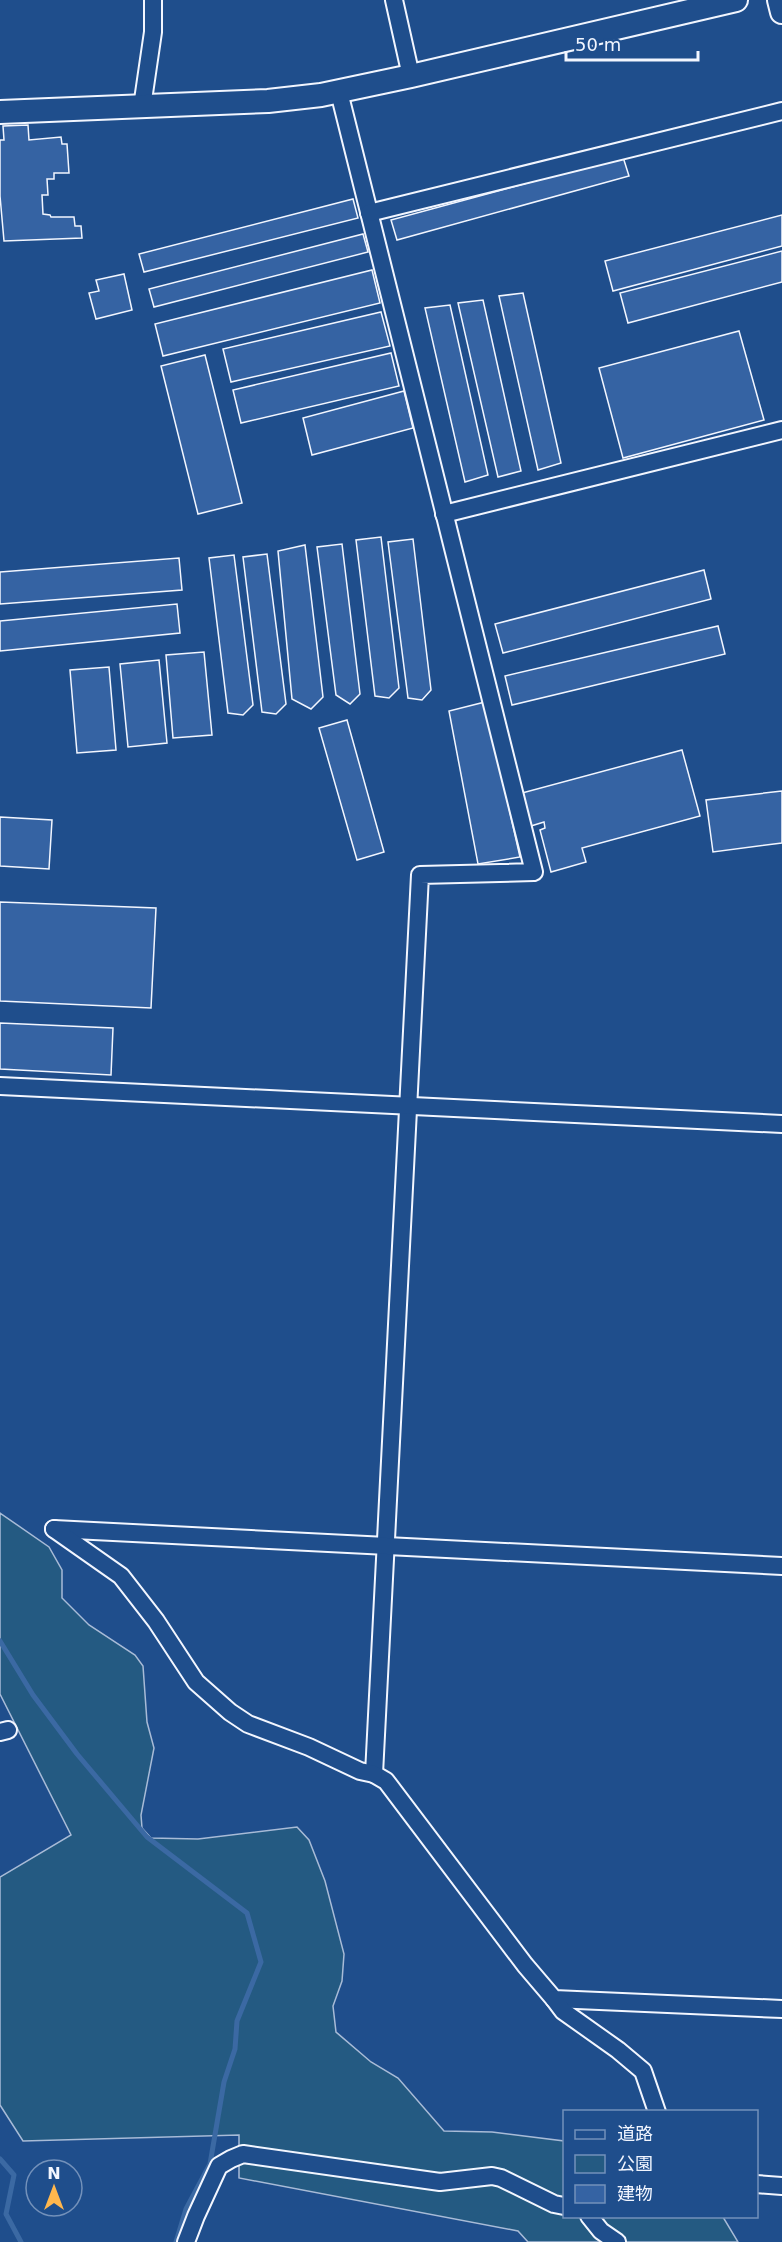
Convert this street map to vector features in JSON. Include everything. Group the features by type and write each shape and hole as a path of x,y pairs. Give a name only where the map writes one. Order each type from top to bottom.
{"street":[{"path":"142,107 153,32 153,0"},
{"path":"394,0 411,76"},
{"path":"0,112 268,101 339,92 736,0"},
{"path":"779,0 782,12"},
{"path":"339,92 534,872 420,875 374,1774"},
{"path":"369,213 782,111"},
{"path":"444,514 782,430"},
{"path":"0,1086 782,1124"},
{"path":"656,2110 643,2071 563,2011 525,1965 386,1781 374,1774 360,1771 309,1747 249,1724 230,1712 196,1682 156,1621 121,1576 54,1529 782,1566"},
{"path":"554,1998 782,2009"},
{"path":"186,2242 219,2166 243,2154 440,2182 492,2176 501,2178 554,2205 563,2206"},
{"path":"758,2184 782,2186"},
{"path":"590,2218 601,2231 616,2242"}],"green space":[{"path":"0,1513 49,1547 62,1570 62,1598 89,1625 135,1655 143,1666 147,1722 154,1748 141,1815 142,1828 151,1838 198,1839 297,1827 309,1840 325,1881 344,1954 342,1981 333,2006 336,2032 371,2062 398,2078 444,2131 492,2132 563,2141 563,2218 724,2218 738,2242 528,2242 518,2231 239,2178 239,2135 23,2141 0,2105 0,1877 71,1835 0,1694"}],"building":[{"path":"28,125 29,140 61,137 62,144 67,144 69,173 54,173 54,179 47,179 48,195 42,195 43,214 51,217 74,217 75,226 81,226 82,238 4,241 0,196 0,140 4,140 3,126"},
{"path":"623,157 629,176 397,240 391,220"},
{"path":"353,199 358,218 144,272 139,254"},
{"path":"782,215 782,246 613,291 605,261"},
{"path":"363,234 368,252 154,307 149,289"},
{"path":"782,251 782,282 628,323 620,293"},
{"path":"372,270 380,303 163,356 155,324"},
{"path":"124,274 132,310 96,319 89,293 99,291 96,280"},
{"path":"523,293 561,463 538,470 499,296"},
{"path":"483,300 521,471 498,477 458,303"},
{"path":"450,305 488,475 465,482 425,308"},
{"path":"381,312 390,346 231,382 223,349"},
{"path":"739,331 764,420 623,458 599,368"},
{"path":"391,353 399,386 241,423 233,390"},
{"path":"205,355 242,503 198,514 161,366"},
{"path":"404,391 413,428 312,455 303,418"},
{"path":"381,537 399,688 389,698 375,696 356,540"},
{"path":"413,539 431,690 422,700 408,698 388,542"},
{"path":"342,544 360,694 350,704 336,695 317,547"},
{"path":"305,545 323,697 311,709 292,699 278,551"},
{"path":"267,554 286,704 276,714 262,712 243,557"},
{"path":"234,555 253,705 243,715 228,713 209,558"},
{"path":"179,558 182,590 0,604 0,572"},
{"path":"704,570 711,599 503,653 495,624"},
{"path":"177,604 180,633 0,651 0,621"},
{"path":"718,626 725,654 512,705 505,676"},
{"path":"204,652 212,735 173,738 166,655"},
{"path":"159,660 167,743 128,747 120,664"},
{"path":"109,667 116,750 77,753 70,670"},
{"path":"485,702 520,857 478,864 449,711"},
{"path":"347,720 384,852 357,860 319,728"},
{"path":"682,750 700,816 582,848 586,862 551,872 540,830 545,828 544,822 531,826 522,793"},
{"path":"782,791 782,843 713,852 706,800"},
{"path":"0,817 52,820 49,869 0,866"},
{"path":"0,902 156,908 151,1008 0,1001"},
{"path":"0,1023 113,1028 111,1075 0,1069"}],"waterway":[{"path":"0,1641 33,1695 77,1754 147,1837 247,1913 261,1962 237,2021 235,2049 224,2082 210,2164 186,2209 176,2242"},
{"path":"0,2159 14,2175 6,2214 21,2242"}]}
